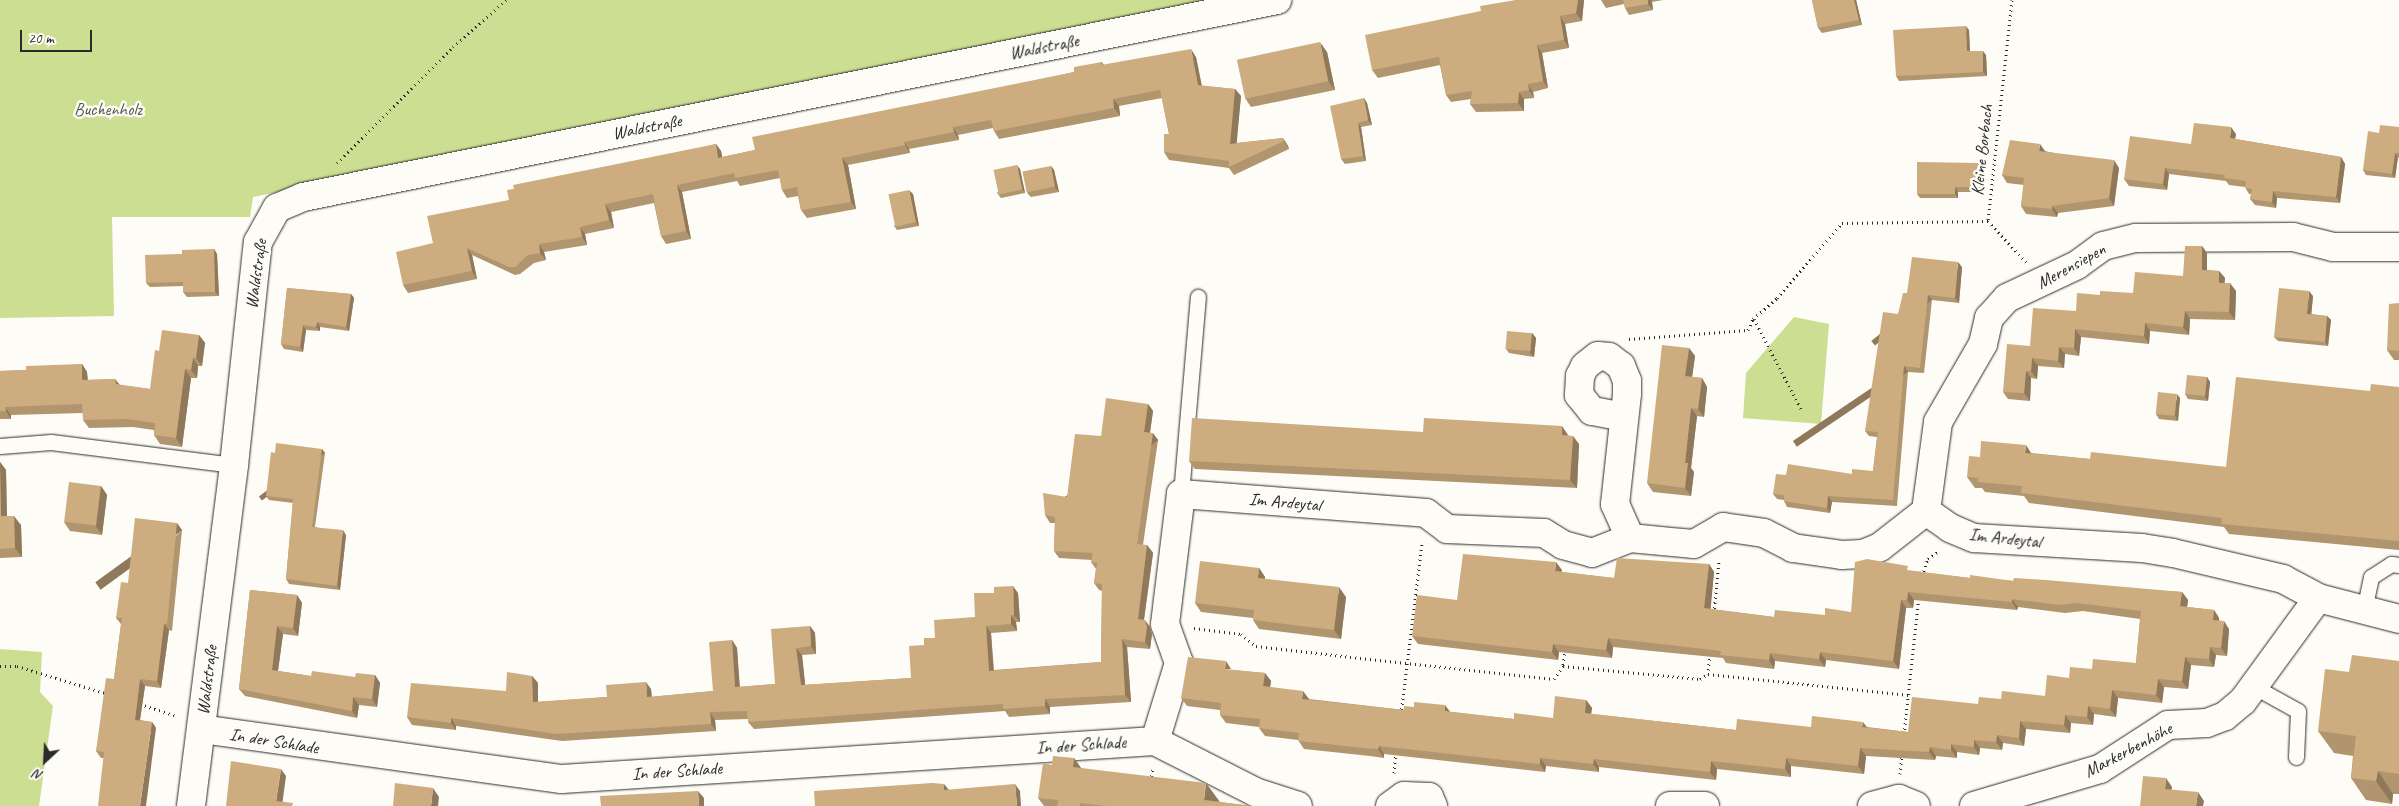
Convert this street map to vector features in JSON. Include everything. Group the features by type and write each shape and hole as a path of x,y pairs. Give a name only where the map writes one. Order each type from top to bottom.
{"street":[{"name":"Waldstraße","path":"191,806 234,465 258,242 277,208 303,197 1277,0"},
{"name":"Merensiepen","path":"1926,511 1938,422 1983,344 1989,318 2007,298 2044,283 2077,265 2102,246 2136,238 2293,237 2333,247 2399,247"},
{"path":"1624,417 1592,411 1579,395 1580,376 1589,361 1598,356 1609,357 1621,366 1627,381 1624,417 1615,504 1630,538"},
{"path":"1181,494 1165,624 1179,663 1155,741 1255,792 1298,806"},
{"name":"Im Ardeytal","path":"1181,494 1426,513"},
{"path":"1426,513 1447,529 1544,533 1563,545 1585,552 1608,549 1630,538 1694,544 1723,527 1764,533 1793,548 1856,554 1880,548 1926,511"},
{"name":"Im Ardeytal","path":"1926,511 1961,534 1974,538 2142,548 2173,553 2283,579 2318,598 2399,619"},
{"name":"Markerbenhöhe","path":"1974,806 2027,793 2100,769 2168,726 2207,723 2225,716 2243,701 2318,598"},
{"name":"In der Schlade","path":"201,726 562,779 1155,741"},
{"path":"1390,806 1404,796 1429,797 1433,806"},
{"path":"1872,806 1899,799 1916,806"},
{"path":"1670,806 1705,806"}],"lane":[{"path":"1181,494 1198,297"},
{"path":"0,446 51,442 234,465"},
{"path":"2364,610 2371,577 2391,564 2399,565"},
{"path":"2253,686 2298,711 2296,757"}],"path":[{"path":"330,169 453,47 506,0"},
{"name":"Kleine Borbach","path":"2012,0 1988,221 2044,283"},
{"path":"1621,366 1624,340 1748,330 1753,319 1777,298 1842,223 1988,221"},
{"path":"1753,319 1802,411"},
{"path":"1400,720 1426,513"},
{"path":"1714,615 1723,527"},
{"path":"1920,582 1928,559 1961,534"},
{"path":"1903,744 1919,591"},
{"path":"1165,624 1240,634 1256,646 1554,679 1563,666 1566,647"},
{"path":"1708,674 1711,644"},
{"path":"0,666 17,666 109,695"},
{"path":"1563,666 1700,680 1708,674 1909,695"},
{"path":"137,703 201,726"},
{"path":"1149,789 1155,741"},
{"path":"1393,777 1397,748"},
{"path":"1901,764 1902,754"}],"green space":[{"name":"Buchenholz","path":"0,0 1214,0 253,197 250,217 112,217 114,316 0,318"},
{"path":"1794,317 1829,324 1821,424 1743,418 1746,373"},
{"path":"0,649 42,652 40,692 53,706 39,806 0,806"}],"building":[{"path":"1516,0 1578,0 1576,13 1560,16 1564,40 1537,45 1543,81 1528,84 1529,90 1519,92 1518,103 1470,104 1472,91 1446,95 1439,57 1372,70 1365,35 1481,11 1480,6"},
{"path":"1623,0 1648,0 1648,4 1625,8"},
{"path":"1812,0 1854,0 1859,20 1818,28"},
{"path":"1966,26 1967,51 1983,51 1983,72 1896,76 1893,30"},
{"path":"1320,42 1328,81 1245,99 1237,60"},
{"path":"1191,49 1198,85 1235,89 1230,144 1283,138 1284,141 1229,167 1229,161 1164,152 1164,134 1169,134 1160,90 1113,99 1114,108 994,131 991,120 953,127 954,132 904,142 905,145 842,158 851,202 801,210 797,187 782,190 778,170 735,178 734,173 677,185 686,231 661,236 653,194 605,204 609,220 580,227 582,237 539,244 540,253 528,255 515,267 509,267 467,248 472,271 403,285 396,252 433,243 427,216 509,200 507,190 514,189 513,185 716,144 718,158 755,150 752,137 1074,72 1074,67 1102,62 1101,65"},
{"path":"1364,98 1368,120 1358,123 1363,156 1341,159 1330,106"},
{"path":"2194,123 2231,127 2230,138 2341,157 2336,197 2273,191 2272,202 2250,199 2252,189 2245,188 2246,181 2224,178 2225,175 2165,168 2163,184 2124,179 2130,136 2191,144"},
{"path":"2380,125 2399,127 2399,153 2395,153 2392,174 2363,170 2368,131 2379,133"},
{"path":"2010,140 2040,144 2039,151 2114,160 2109,198 2052,206 2052,209 2021,206 2024,178 2002,175"},
{"path":"1917,162 1978,163 1977,187 1955,187 1955,194 1917,194"},
{"path":"1017,165 1022,189 999,194 994,170"},
{"path":"1051,166 1055,187 1027,192 1023,172"},
{"path":"909,190 916,222 895,227 888,194"},
{"path":"2185,246 2202,246 2202,270 2219,271 2219,283 2230,283 2229,312 2185,311 2183,327 2145,323 2144,336 2075,329 2074,348 2059,347 2058,361 2032,358 2031,371 2026,371 2024,393 2003,392 2007,344 2030,346 2033,308 2076,311 2077,293 2100,295 2100,291 2133,293 2135,272 2183,276"},
{"path":"214,249 215,292 183,292 183,282 146,283 145,255 182,254 182,250"},
{"path":"1912,257 1958,262 1955,298 1928,295 1920,368 1904,366 1893,500 1828,496 1827,508 1784,501 1784,495 1773,494 1776,474 1786,475 1788,464 1852,474 1852,469 1873,471 1878,432 1865,431 1883,312 1898,314 1903,293 1907,293"},
{"path":"287,288 351,294 346,327 317,322 316,327 303,325 300,347 281,344"},
{"path":"2279,288 2309,291 2307,314 2327,316 2325,342 2274,337"},
{"path":"2399,303 2399,351 2387,350 2389,304"},
{"path":"162,330 199,335 196,358 193,358 191,370 185,369 176,438 154,435 155,423 127,419 83,420 82,404 5,407 6,411 0,411 0,371 26,370 26,366 82,364 82,380 115,379 116,384 150,389 155,350 159,351"},
{"path":"1507,331 1532,333 1530,351 1505,349"},
{"path":"1662,345 1689,348 1685,376 1702,378 1698,409 1691,408 1685,463 1688,463 1685,488 1647,483"},
{"path":"2187,375 2207,377 2205,396 2185,394"},
{"path":"2236,377 2370,391 2371,384 2399,387 2399,541 2221,524 2222,518 2021,493 2022,486 1978,482 1978,478 1967,477 1969,456 1980,457 1981,441 2026,445 2025,453 2090,459 2091,452 2226,467"},
{"path":"2158,392 2177,394 2175,416 2156,414"},
{"path":"1106,398 1148,404 1144,432 1153,433 1137,544 1147,545 1138,619 1145,620 1147,627 1145,642 1122,639 1125,695 1045,699 1045,706 1003,709 1003,704 748,722 747,711 710,712 711,724 556,734 451,718 451,723 407,717 411,683 506,691 507,672 532,676 533,702 607,697 606,685 646,682 647,697 713,691 709,642 732,640 735,687 775,684 771,629 810,626 811,646 796,648 801,685 911,678 909,646 924,645 924,638 935,638 934,620 975,617 974,593 994,593 994,587 1013,586 1014,615 1011,615 1011,624 986,626 989,671 1101,662 1102,584 1094,583 1097,563 1091,562 1093,553 1054,551 1055,517 1045,515 1043,493 1067,497 1075,434 1101,436"},
{"path":"1192,418 1423,432 1424,418 1562,426 1562,435 1573,436 1570,480 1189,461"},
{"path":"276,443 322,449 312,527 343,530 337,586 286,579 293,499 266,496 271,452 275,453"},
{"path":"0,466 1,516 14,516 15,548 0,549"},
{"path":"69,482 101,486 96,526 64,522"},
{"path":"135,518 177,523 167,624 164,624 157,681 140,679 135,720 152,722 140,806 98,806 104,752 96,751 106,678 114,679 122,618 116,618 121,582 128,583"},
{"path":"1463,554 1556,562 1555,571 1614,578 1617,558 1709,564 1704,608 1774,617 1775,610 1825,615 1825,608 1851,612 1855,562 1867,559 1908,566 1907,570 1970,578 1970,575 2013,581 2014,578 2046,580 2182,592 2180,606 2214,610 2213,620 2224,621 2221,648 2210,647 2209,659 2185,657 2182,681 2158,679 2156,695 2112,690 2110,709 2088,706 2087,717 2065,715 2064,725 2020,721 2019,738 1997,735 1996,742 1974,740 1974,747 1951,744 1951,750 1930,747 1929,752 1860,748 1858,766 1786,758 1785,769 1711,761 1710,772 1594,759 1593,764 1540,758 1540,764 1379,746 1378,749 1364,748 1298,741 1299,733 1259,728 1260,719 1220,715 1221,703 1181,698 1188,657 1226,661 1225,669 1265,673 1263,686 1303,691 1302,699 1404,710 1404,706 1414,707 1414,702 1445,705 1445,711 1514,719 1514,713 1553,718 1555,696 1586,700 1585,713 1736,730 1737,719 1811,727 1812,716 1863,722 1862,727 1908,732 1912,697 1978,704 1979,697 2001,699 2002,691 2045,696 2047,675 2069,678 2070,667 2092,669 2093,659 2136,663 2141,611 2077,603 2060,605 2012,599 2012,602 1908,592 1907,600 1901,600 1893,661 1820,652 1819,659 1770,653 1769,660 1720,655 1721,651 1608,638 1606,650 1553,644 1552,652 1412,636 1417,595 1457,600"},
{"path":"1200,561 1259,568 1258,578 1339,587 1334,630 1253,620 1254,610 1195,603"},
{"path":"250,590 297,595 293,628 277,626 272,670 311,676 312,671 355,677 356,673 375,675 372,699 353,697 352,711 239,689"},
{"path":"2352,655 2399,661 2399,774 2378,771 2376,781 2351,778 2356,736 2318,731 2325,669 2349,672"},
{"path":"1053,756 1074,758 1073,767 1206,783 1204,800 1252,806 1106,806 1080,803 1080,806 1057,806 1058,800 1038,798 1043,763 1052,765"},
{"path":"231,761 281,769 276,801 293,803 292,806 226,806"},
{"path":"2143,776 2166,778 2165,789 2198,792 2196,806 2140,806"},
{"path":"395,783 433,788 431,806 393,806"},
{"path":"932,783 944,784 944,790 1015,784 1017,806 815,806 814,791"},
{"path":"698,791 699,806 601,806 600,796"}]}
